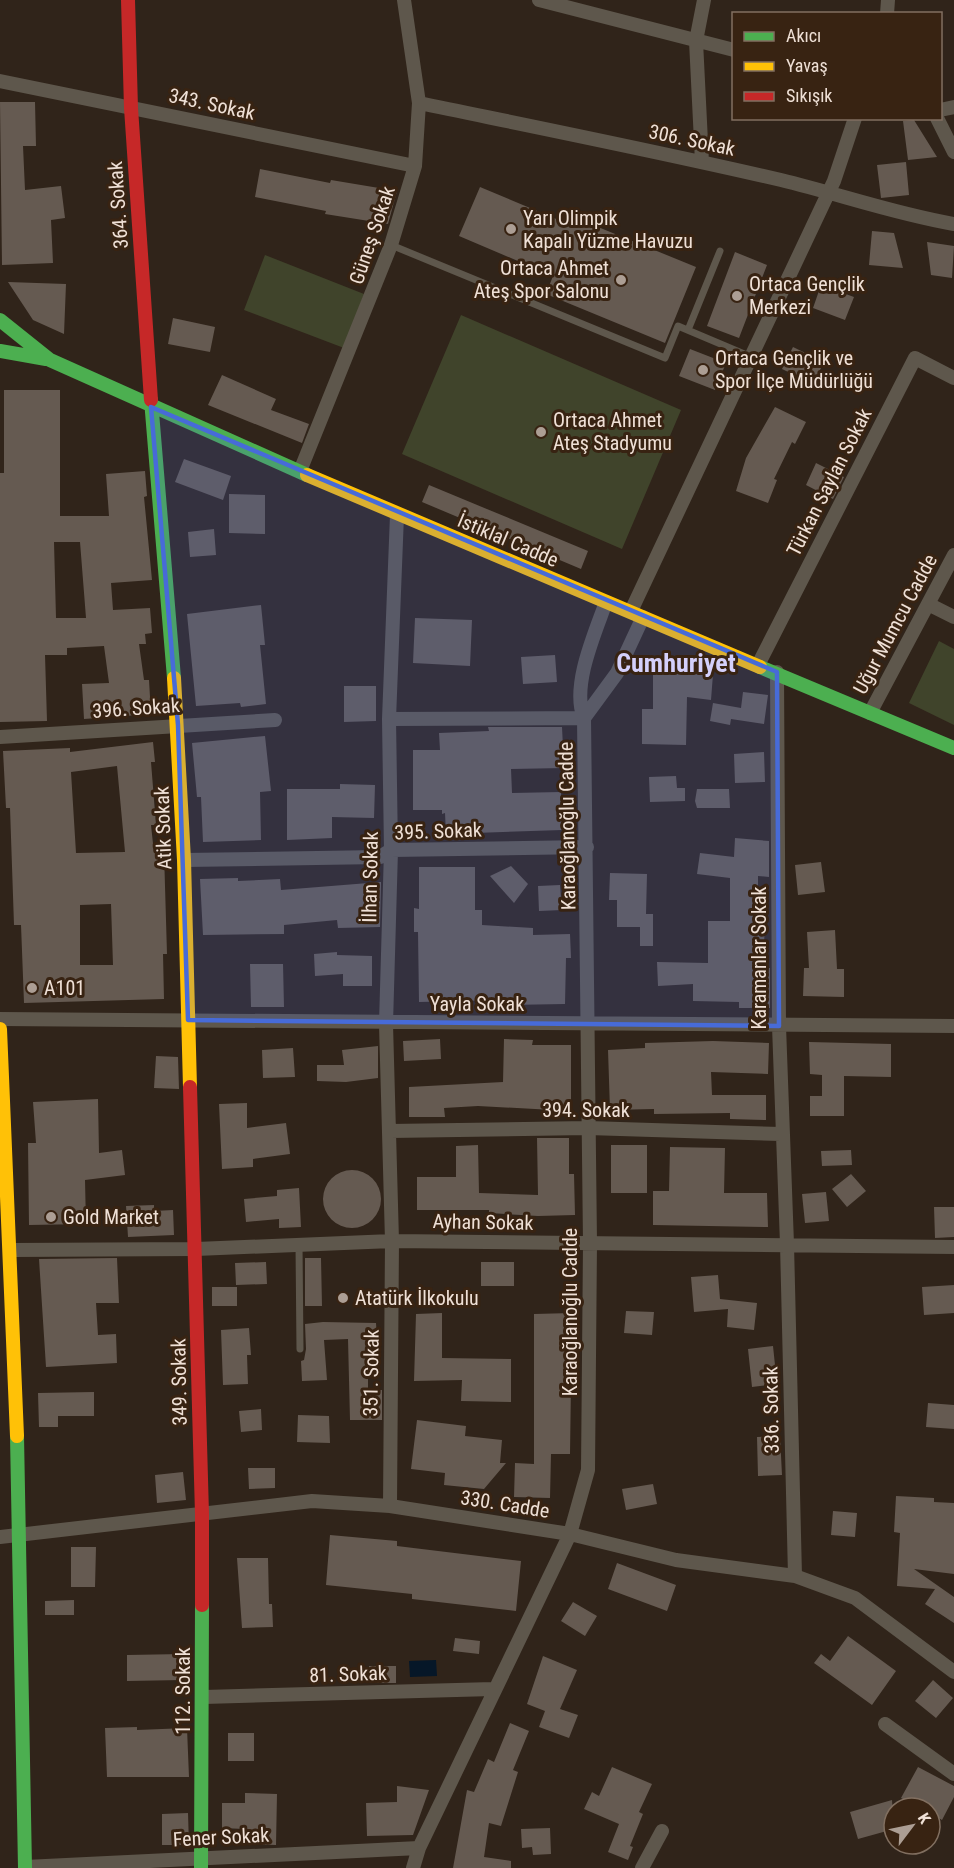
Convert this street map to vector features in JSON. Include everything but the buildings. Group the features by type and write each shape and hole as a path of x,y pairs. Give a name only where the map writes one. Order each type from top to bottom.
{"street":[{"name":"364. Sokak","path":"128,0 131,108 151,407"},
{"name":"Güneş Sokak","path":"300,471 391,245 415,166 419,103 404,0"},
{"path":"539,0 732,50"},
{"path":"702,162 696,41 704,0"},
{"name":"343. Sokak","path":"0,81 415,166"},
{"name":"306. Sokak","path":"419,103 702,162 829,191 917,217 954,224"},
{"name":"Karaoğlanoğlu Cadde","path":"584,718 617,673 637,614 749,356 829,191 854,120"},
{"path":"938,120 954,152"},
{"path":"0,320 50,360"},
{"path":"0,351 50,360"},
{"name":"Türkan Saylan Sokak","path":"758,664 915,358 954,378"},
{"name":"İstiklal Cadde","path":"50,360 397,515 758,664 954,748"},
{"name":"Atik Sokak","path":"151,407 178,725 196,1249"},
{"name":"İlhan Sokak","path":"392,1241 386,1024 391,850 389,718 397,515"},
{"name":"Uğur Mumcu Cadde","path":"870,713 954,555"},
{"name":"Karaoğlanoğlu Cadde","path":"413,1868 418,1848 570,1534 588,1470 590,1244 587,847 584,718 579,705 586,660 606,602"},
{"path":"928,604 954,617"},
{"name":"Karamanlar Sokak","path":"777,672 779,1026 781,1134 787,1244"},
{"path":"389,718 584,718"},
{"name":"396. Sokak","path":"0,736 274,720"},
{"name":"395. Sokak","path":"184,860 380,856 391,850 587,847"},
{"name":"Yayla Sokak","path":"0,1019 386,1024 954,1026"},
{"path":"0,1029 12,1250 21,1535 25,1868"},
{"name":"394. Sokak","path":"390,1131 588,1128 781,1134"},
{"name":"Ayhan Sokak","path":"12,1250 196,1249 392,1241 787,1244 954,1248"},
{"name":"351. Sokak","path":"390,1506 392,1241"},
{"name":"336. Sokak","path":"787,1244 795,1575"},
{"name":"349. Sokak","path":"196,1249 202,1514"},
{"name":"330. Cadde","path":"0,1538 312,1501 390,1506 570,1534 676,1560 795,1575 855,1598 954,1672"},
{"name":"112. Sokak","path":"201,1863 204,1697 202,1514"},
{"name":"81. Sokak","path":"204,1697 493,1689"},
{"path":"885,1724 954,1774"},
{"path":"642,1868 662,1831"},
{"name":"Fener Sokak","path":"25,1868 201,1863 418,1848"}],"lane":[{"path":"391,245 665,358 678,326 749,356"},
{"path":"688,330 720,251"},
{"path":"298,1245 300,1349"}],"highlighted area":[{"path":"151,407 777,672 779,1026 188,1020 178,725"}],"green space":[{"path":"265,255 364,294 344,348 244,310"},
{"name":"Ortaca Ahmet Ateş Stadyumu","path":"461,315 681,410 622,549 402,454"},
{"path":"939,641 954,649 954,725 909,703"}],"water":[{"path":"436,1660 437,1676 410,1677 409,1661"}],"traffic: fast":[{"path":"0,320 50,360 307,475"},
{"path":"0,351 46,359"},
{"path":"151,400 174,678"},
{"path":"760,667 954,748"},
{"path":"17,1436 25,1868"},
{"path":"201,1868 202,1605"}],"traffic: slow":[{"path":"307,475 760,667"},
{"path":"174,678 184,860 190,1087"},
{"path":"0,1029 17,1436"}],"traffic: jam":[{"path":"128,0 131,108 151,400"},
{"path":"190,1087 202,1514 202,1605"}],"place":[{"name":"Yarı Olimpik Kapalı Yüzme Havuzu","path":"511,229"},
{"name":"Ortaca Ahmet Ateş Spor Salonu","path":"621,280"},
{"name":"Ortaca Gençlik Merkezi","path":"737,296"},
{"name":"Ortaca Gençlik ve Spor İlçe Müdürlüğü","path":"703,370"},
{"name":"Ortaca Ahmet Ateş Stadyumu","path":"541,432"},
{"name":"A101","path":"32,988"},
{"name":"Gold Market","path":"51,1217"},
{"name":"Atatürk İlkokulu","path":"343,1298"}],"district":[{"name":"Cumhuriyet","path":"676,663"}]}
